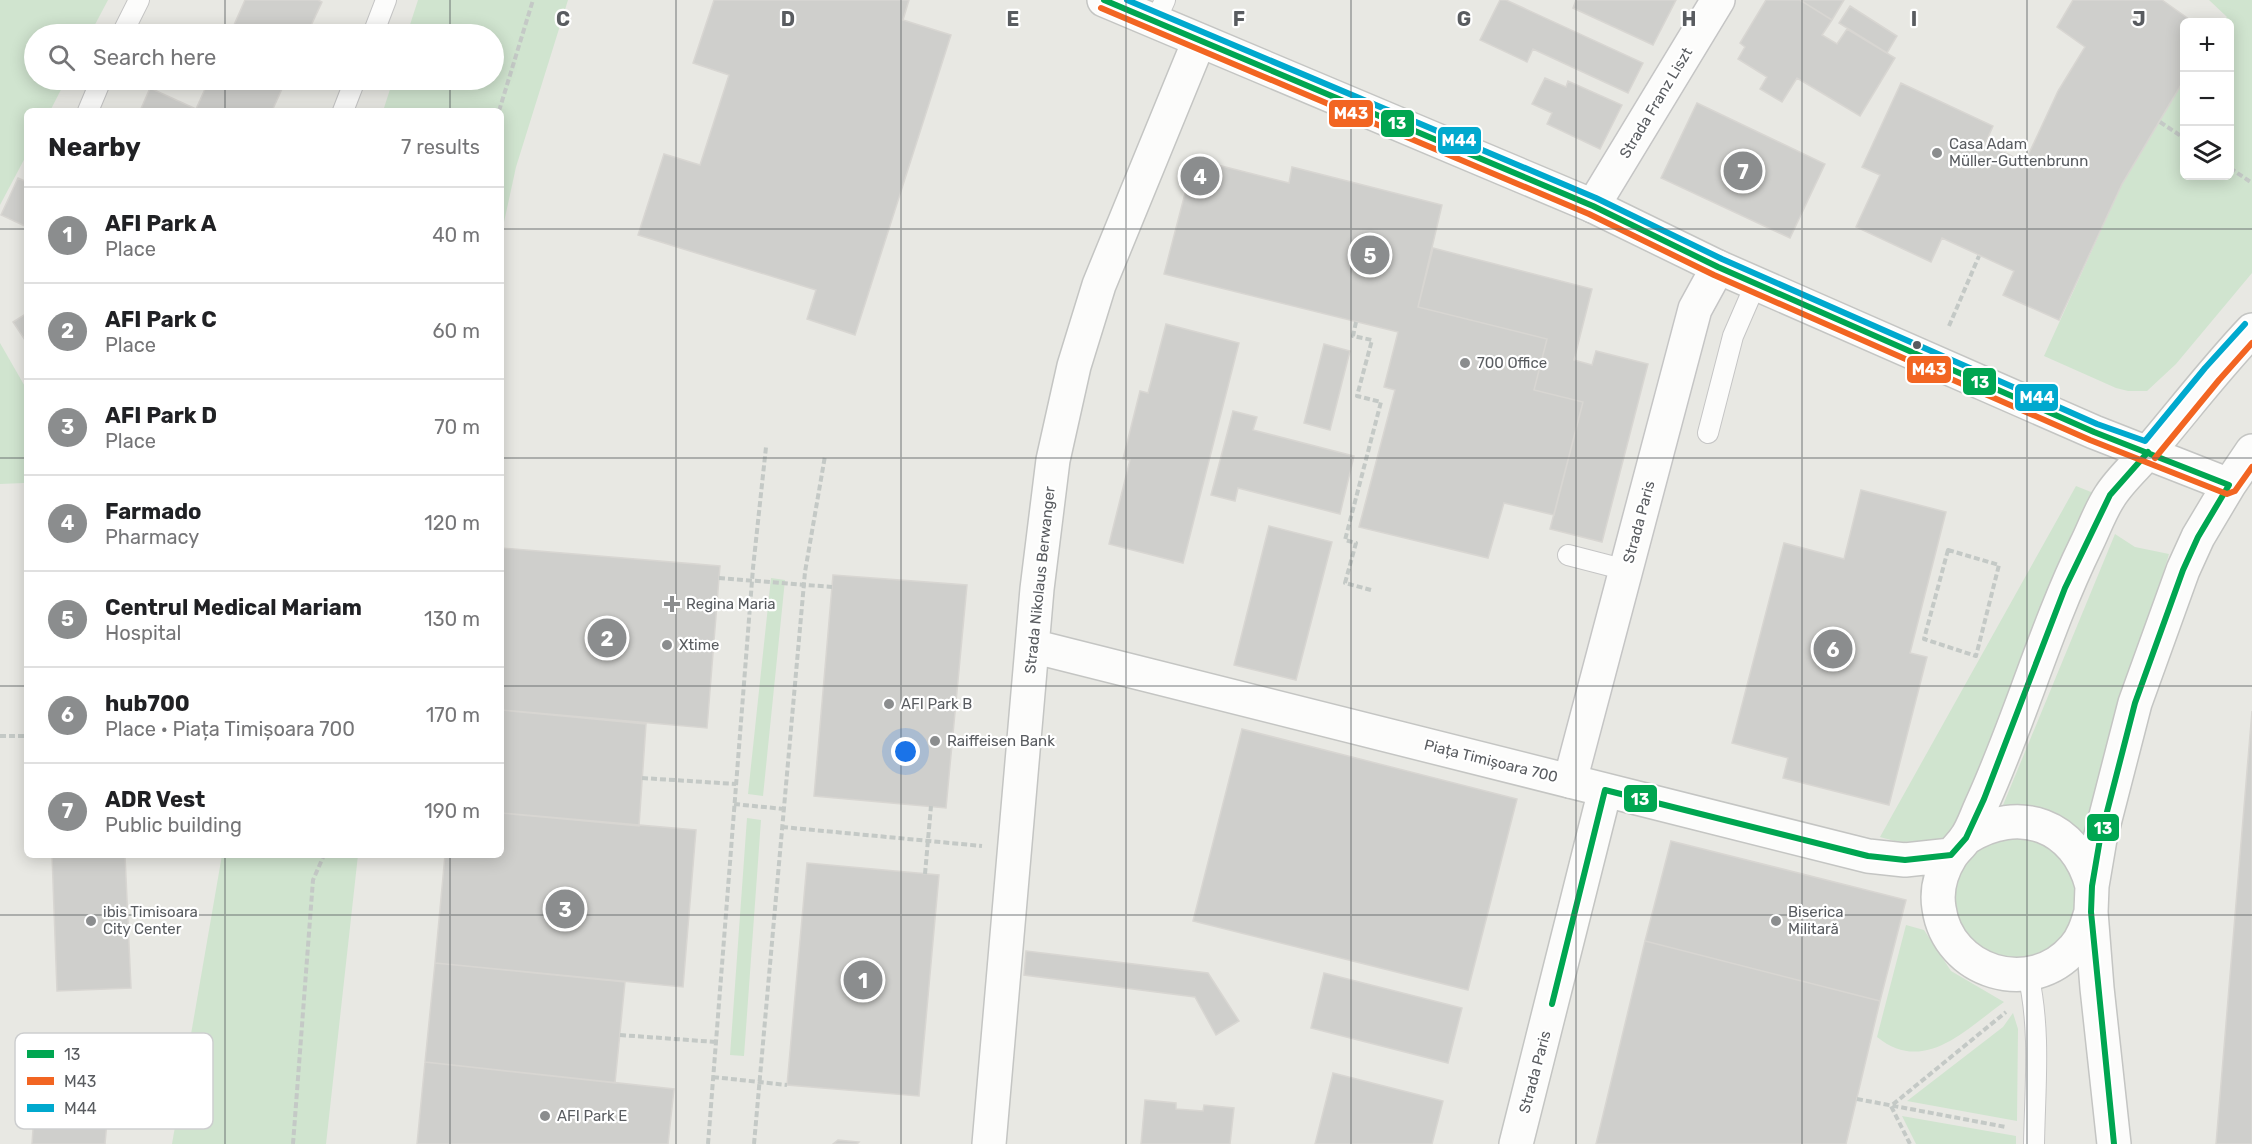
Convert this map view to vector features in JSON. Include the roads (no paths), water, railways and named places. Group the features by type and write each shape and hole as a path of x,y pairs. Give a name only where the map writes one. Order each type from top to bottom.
{"main road":[{"path":"1104,0 1160,11 1199,40 1593,206 1718,267 2094,432 2229,485"},
{"name":"Strada Franz Liszt","path":"1593,206 1718,0"},
{"name":"Strada Nikolaus Berwanger","path":"989,1144 1032,646 1048,494 1060,427 1079,348 1107,265 1199,40"},
{"name":"Strada Paris","path":"1570,781 1695,309 1718,267"},
{"path":"2252,330 2110,495 2064,588 2000,761 1959,847 1945,867 1938,894 1942,922 1952,942 1964,956 1988,970 2002,974 2028,974 2059,962 2074,948 2085,931 2100,839 2135,703 2183,570 2198,537 2252,451"},
{"name":"Piața Timișoara 700","path":"1032,646 1868,856 1905,860 1959,847"},
{"name":"Strada Paris","path":"1516,1144 1605,790"},
{"path":"1959,847 1981,829 2015,821 2047,828 2061,835 2081,858 2092,899 2097,988 2114,1144"}],"lane":[{"path":"127,24 139,0"},
{"path":"377,24 386,0"},
{"path":"89,108 97,90"},
{"path":"344,108 351,90"},
{"path":"1708,433 1733,336 1756,283"},
{"path":"1568,555 1626,570"},
{"path":"2028,974 2037,1029 2034,1144"}],"place":[{"name":"Casa Adam Müller-Guttenbrunn","path":"1937,153"},
{"name":"ADR Vest","path":"1743,171"},
{"name":"Farmado","path":"1200,176"},
{"name":"Centrul Medical Mariam","path":"1370,255"},
{"name":"700 Office","path":"1465,363"},
{"name":"Regina Maria","path":"672,604"},
{"name":"AFI Park C","path":"607,638"},
{"name":"Xtime","path":"667,645"},
{"name":"hub700","path":"1833,649"},
{"name":"AFI Park B","path":"889,704"},
{"name":"Raiffeisen Bank","path":"935,741"},
{"name":"AFI Park D","path":"565,909"},
{"name":"ibis Timisoara City Center","path":"91,921"},
{"name":"Biserica Militară","path":"1776,921"},
{"name":"AFI Park A","path":"863,980"},
{"name":"AFI Park E","path":"545,1116"}]}
